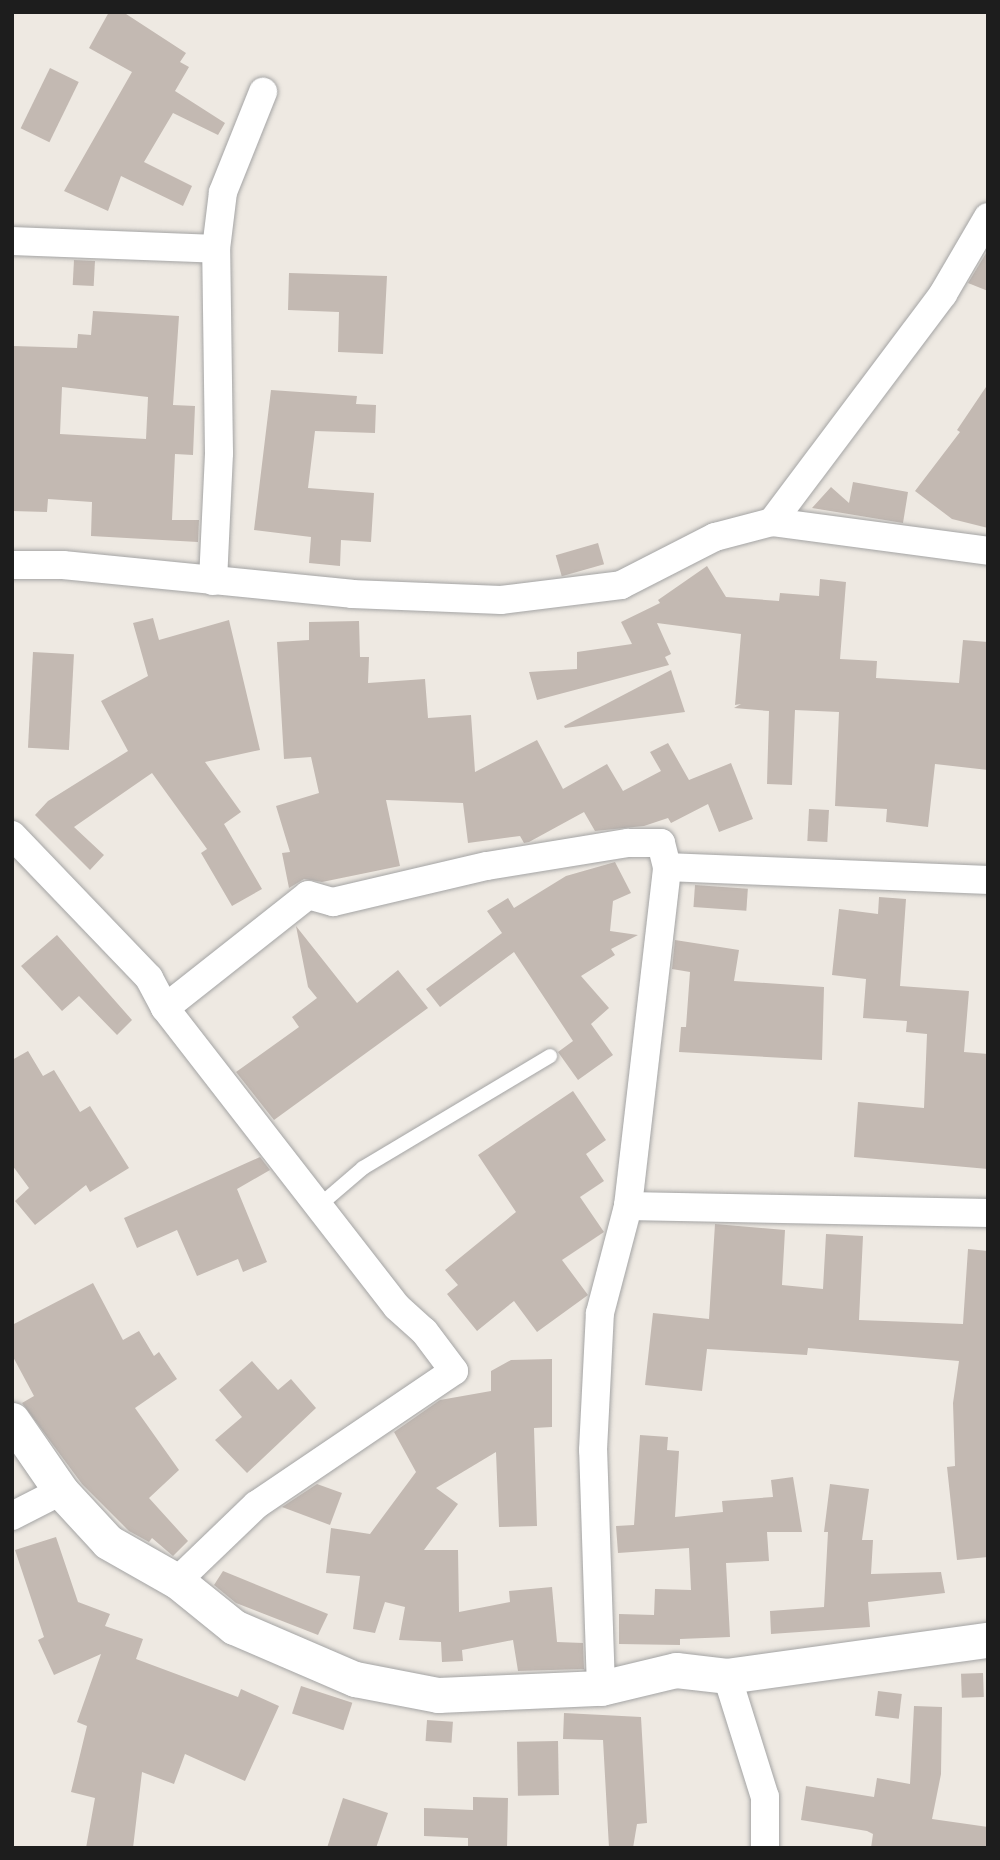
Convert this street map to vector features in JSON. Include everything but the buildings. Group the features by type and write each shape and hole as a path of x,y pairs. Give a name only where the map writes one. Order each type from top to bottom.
{"street":[{"path":"213,581 219,453 216,249 223,192 263,92"},
{"path":"772,522 943,294 988,217"},
{"path":"12,241 216,249"},
{"path":"12,565 63,565 352,594 513,598 621,585 715,537 772,522 988,551"},
{"path":"12,835 149,978 165,1008 321,1204 397,1307 424,1331 454,1371 256,1505 177,1581"},
{"path":"165,1008 308,895 333,902 487,866 628,843 661,843 667,867 628,1206 600,1313 593,1450 601,1688"},
{"path":"667,867 988,880"},
{"path":"628,1206 988,1213"},
{"path":"12,1420 61,1491 108,1542 177,1581 234,1627 355,1679 438,1695 601,1688 676,1670 727,1676 988,1640"},
{"path":"12,1516 61,1491"},
{"path":"727,1676 765,1797 765,1848"}],"lane":[{"path":"321,1204 363,1168 550,1056"}]}
